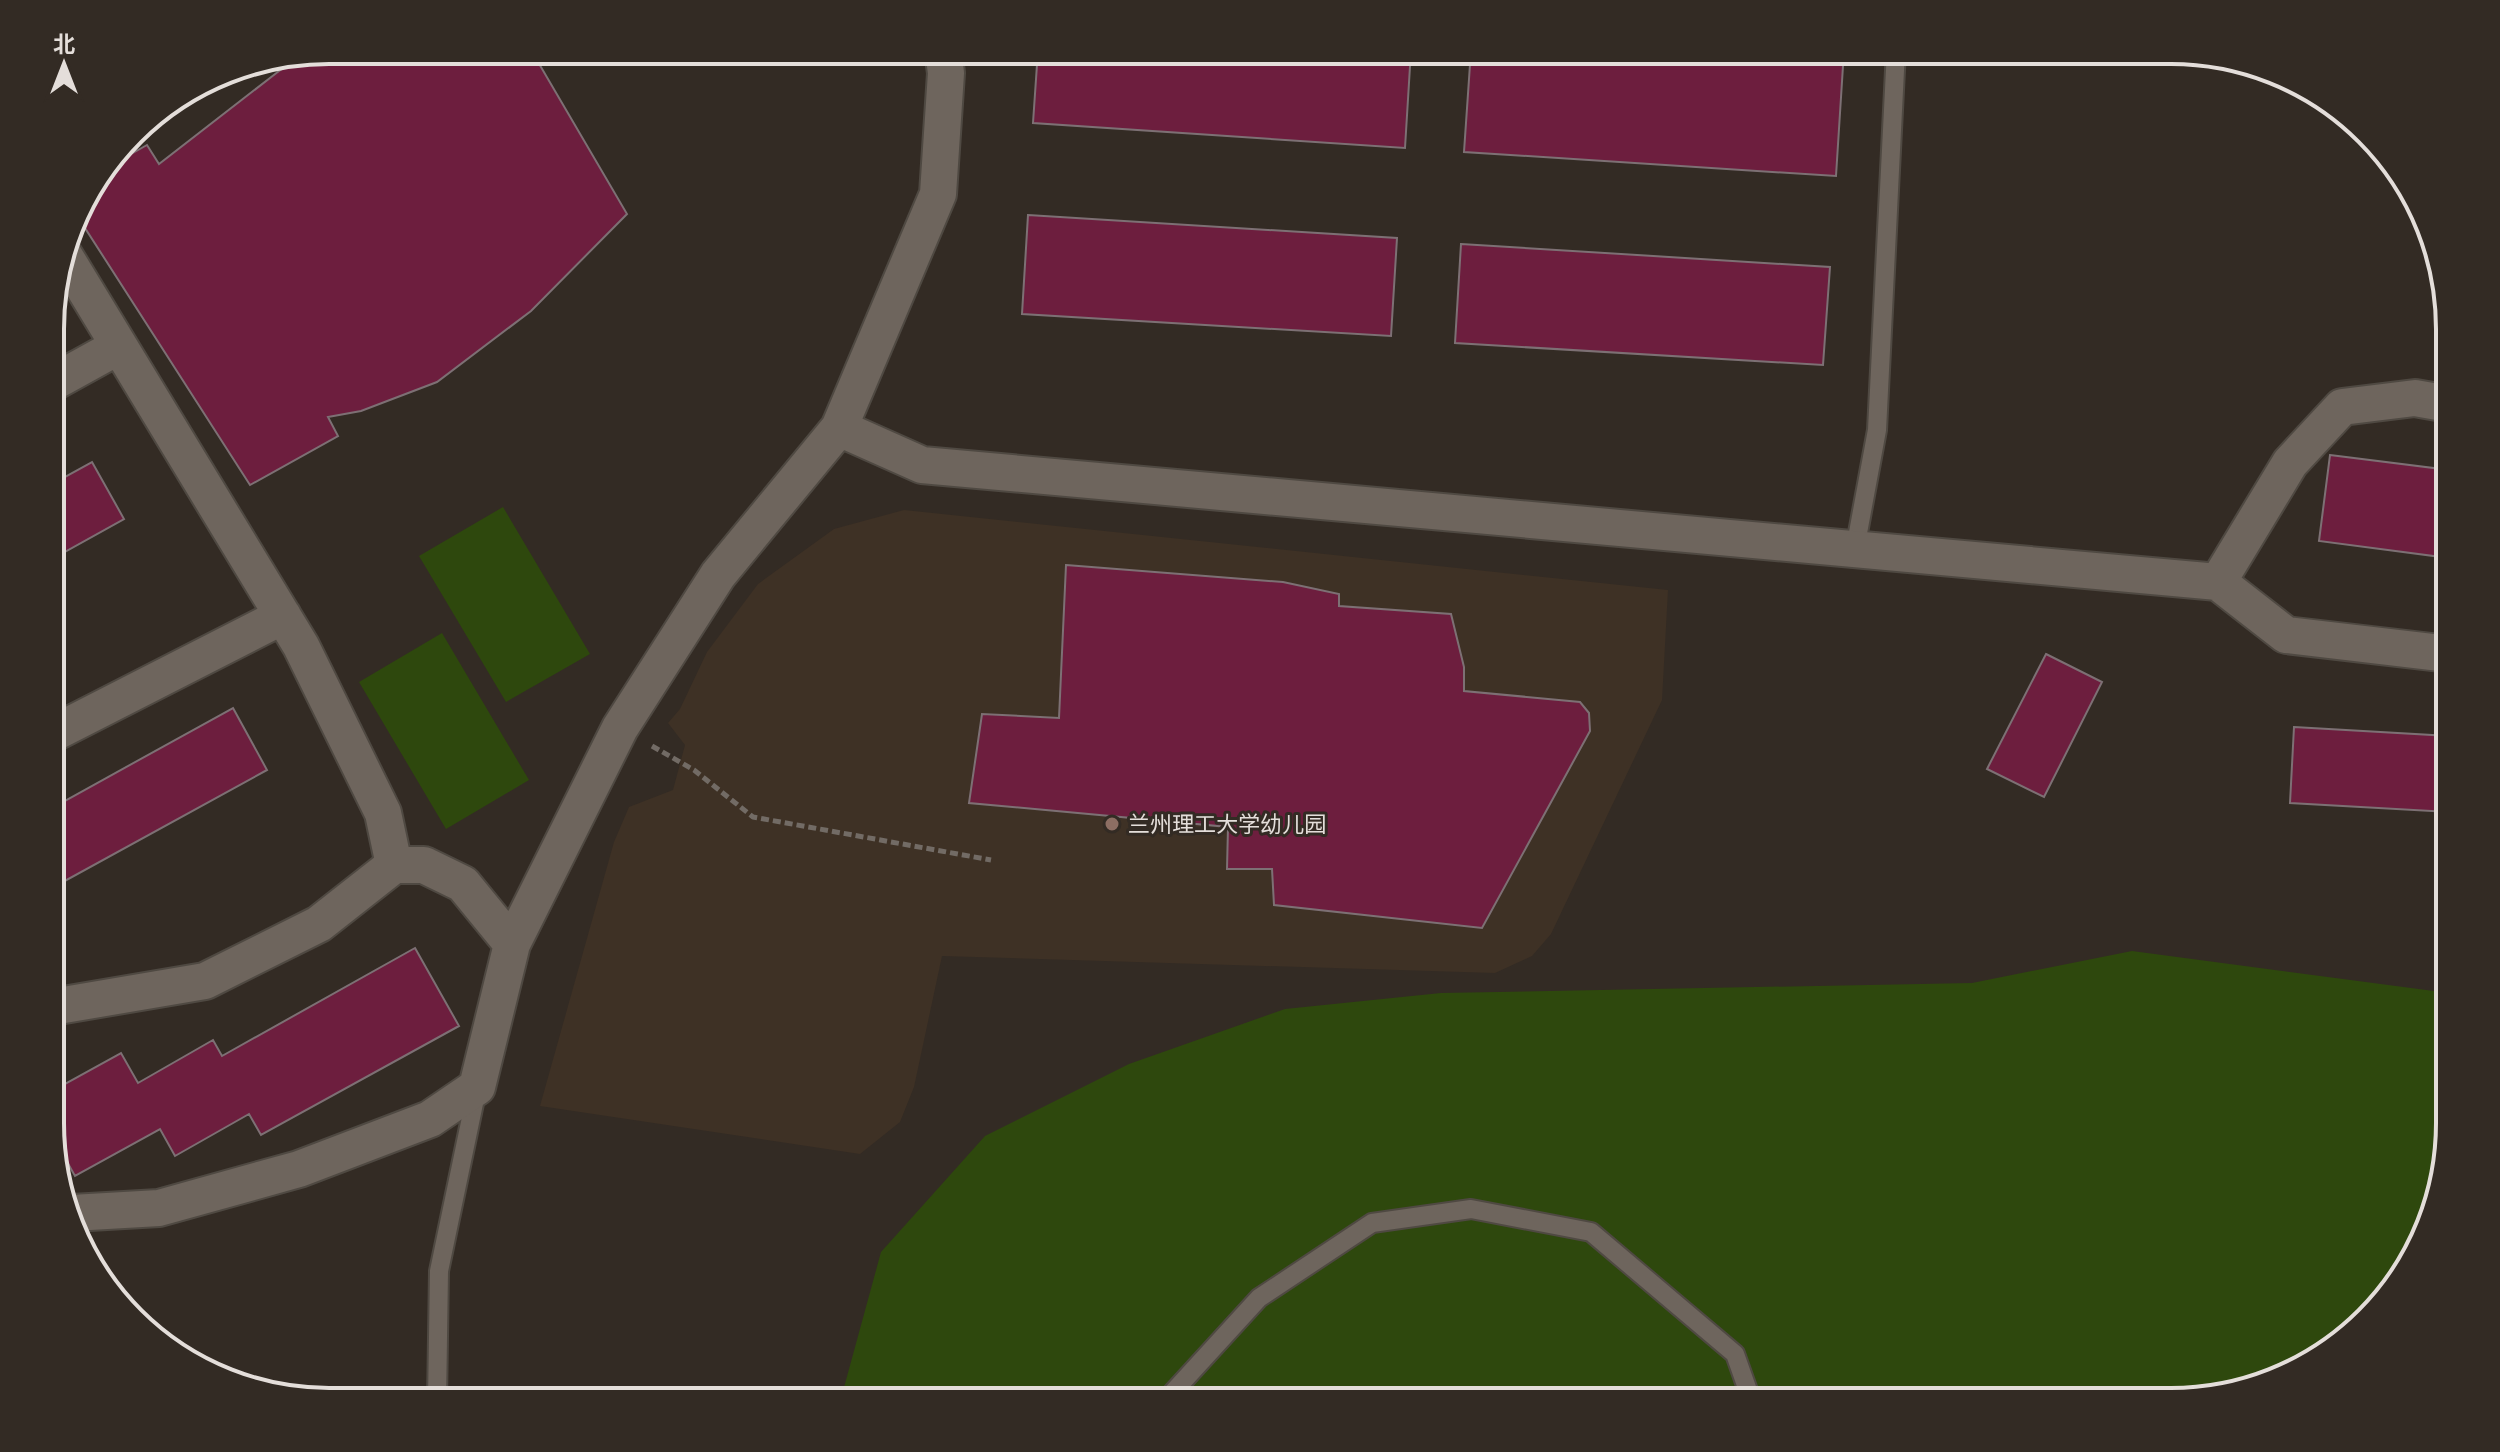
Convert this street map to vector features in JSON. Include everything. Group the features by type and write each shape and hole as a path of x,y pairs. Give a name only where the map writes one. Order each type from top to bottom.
{"street":[{"path":"80,1213 159,1208 299,1169 430,1119 477,1087 512,944 620,728 718,575 839,428 938,194 945,64"},
{"path":"72,268 283,616 346,731 383,813 394,865"},
{"path":"64,376 119,346"},
{"path":"2218,582 2290,463 2342,407 2415,398 2435,402"},
{"path":"839,428 922,465 2218,582 2286,635 2435,652"},
{"path":"64,728 283,616"},
{"path":"64,1005 205,981 319,924 394,865 424,865 463,884 512,944"}],"lane":[{"path":"1855,549 1877,430 1895,64"},
{"path":"437,1388 439,1271 477,1087"},
{"path":"1177,1388 1259,1298 1372,1223 1471,1209 1591,1232 1735,1354 1747,1387"}],"path":[{"path":"620,728 694,770 753,817 991,860"}],"shaded area":[{"name":"兰州理工大学幼儿园","path":"904,510 1668,590 1662,700 1551,934 1532,956 1495,973 942,956 914,1087 900,1122 860,1154 540,1106 614,842 629,807 673,790 685,745 668,723 680,709 707,652 758,584 834,529"}],"green space":[{"path":"503,507 590,654 506,702 419,556"},
{"path":"442,633 529,780 446,829 359,682"},
{"path":"2132,951 2435,991 2435,1141 2431,1175 2422,1208 2401,1256 2358,1310 2304,1353 2240,1379 2189,1387 844,1388 881,1252 985,1136 1129,1064 1285,1009 1441,993 1972,983"}],"building":[{"path":"329,64 539,64 627,214 531,311 437,382 361,411 328,417 338,436 250,485 84,227 99,196 129,155 147,145 159,164 279,71 294,66"},
{"path":"1037,64 1410,64 1405,148 1033,123"},
{"path":"1470,64 1843,64 1836,176 1464,152"},
{"path":"1028,215 1397,238 1391,336 1022,314"},
{"path":"1461,244 1830,267 1823,365 1455,343"},
{"path":"2330,455 2435,468 2435,556 2319,541"},
{"path":"92,462 124,519 64,552 64,477"},
{"path":"1066,565 1283,582 1339,594 1339,606 1451,614 1464,667 1464,691 1580,702 1589,713 1590,731 1482,928 1274,905 1272,869 1227,869 1228,827 969,803 982,714 1059,718"},
{"path":"2046,654 2102,682 2044,797 1987,769"},
{"path":"233,708 267,770 64,881 64,801"},
{"path":"2294,727 2435,735 2435,811 2290,803"},
{"path":"415,948 459,1026 261,1135 249,1114 175,1156 160,1129 75,1176 66,1158 64,1084 121,1053 138,1083 213,1040 222,1056"}],"place":[{"name":"兰州理工大学幼儿园","path":"1112,824"}]}
